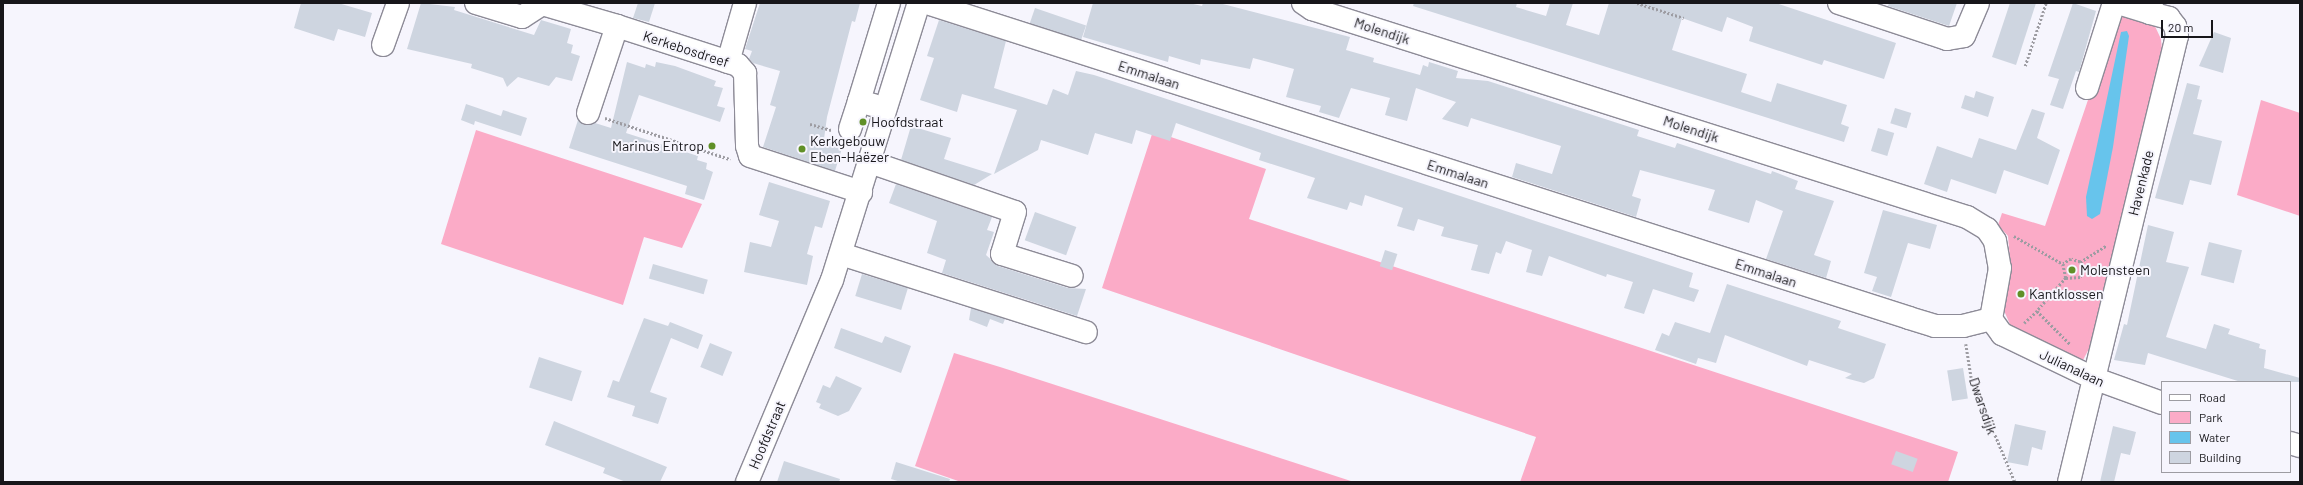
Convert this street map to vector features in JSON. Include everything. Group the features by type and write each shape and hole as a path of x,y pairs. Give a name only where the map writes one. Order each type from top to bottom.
{"street":[{"path":"383,45 398,3"},
{"name":"Kerkebosdreef","path":"476,3 522,17 542,4 617,26 728,62 745,73 747,146 750,156"},
{"path":"728,62 746,3"},
{"path":"850,129 889,3"},
{"name":"Hoofdstraat","path":"747,482 841,254 919,3"},
{"name":"Emmalaan","path":"927,3 1934,326 1963,326 1991,319"},
{"name":"Molendijk","path":"1303,3 1312,9 1967,217 1991,235"},
{"path":"1844,4 1947,39 1964,36 1978,3"},
{"path":"2087,88 2114,3"},
{"path":"2118,3 2151,8"},
{"name":"Havenkade","path":"2092,378 2177,36 2175,26 2169,18 2151,8"},
{"path":"588,113 617,26"},
{"path":"859,101 886,109"},
{"path":"750,156 860,192"},
{"path":"870,162 1015,212 1002,254 1072,276"},
{"path":"1991,235 2000,268 1991,319"},
{"path":"841,254 1086,332"},
{"name":"Julianalaan","path":"1991,319 2002,334 2092,378 2161,403"},
{"path":"2069,482 2092,378"}],"path":[{"path":"1637,3 1684,18"},
{"path":"2025,66 2046,3"},
{"path":"588,113 739,162 750,156"},
{"path":"1991,235 2000,232 2028,241 2064,264 2066,278"},
{"path":"2064,264 2071,259 2080,262 2115,242 2126,242"},
{"path":"2076,350 2037,311 2066,278 2080,277 2083,269 2080,262"},
{"name":"Dwarsdijk","path":"1963,326 1972,380 2015,482"}],"green space":[{"path":"2118,12 2153,22 2161,39 2163,60 2093,341 2082,362 2012,329 2002,306 2011,267 2008,236 1998,225 2002,213 2045,226"},
{"path":"2261,100 2300,113 2300,216 2237,195"},
{"path":"476,130 702,204 682,248 644,237 623,305 441,244"},
{"path":"1153,131 1266,169 1249,219 1958,452 1948,482 1520,482 1536,437 1102,288"},
{"path":"954,353 1354,482 961,482 915,466"}],"water":[{"path":"2127,31 2129,36 2113,147 2100,214 2092,219 2087,216 2086,197 2121,32"}],"building":[{"path":"301,3 338,3 372,13 365,37 338,29 334,41 294,28"},
{"path":"421,3 455,7 454,10 534,35 541,20 571,29 567,43 573,45 571,53 580,56 572,81 556,77 549,86 518,77 507,87 503,78 471,68 472,64 407,49"},
{"path":"638,3 655,3 649,22 633,18"},
{"path":"760,3 860,3 855,22 852,21 827,117 824,139 843,145 835,171 763,147 776,107 770,105 780,71 753,63 749,59 752,51 745,49"},
{"path":"1093,3 1189,3 1202,6 1203,3 1219,3 1350,37 1346,50 1374,58 1373,62 1420,75 1423,65 1428,67 1429,62 1458,71 1456,78 1488,81 1639,130 1637,136 1675,148 1677,143 1771,174 1772,171 1798,181 1795,189 1834,201 1814,255 1831,261 1826,278 1766,259 1783,211 1756,200 1749,223 1708,210 1715,190 1640,170 1632,196 1641,199 1636,217 1512,177 1516,163 1552,174 1561,146 1471,118 1468,127 1442,119 1456,102 1416,88 1407,121 1385,115 1390,98 1351,88 1339,118 1319,112 1321,106 1286,97 1294,69 1253,58 1250,69 1201,59 1200,65 1169,56 1168,62 1083,37"},
{"path":"1414,3 1517,3 1516,7 1546,16 1550,3 1573,3 1566,25 1599,35 1609,3 1776,3 1896,43 1884,79 1824,60 1822,65 1749,41 1753,27 1727,17 1722,32 1682,18 1672,50 1747,74 1741,92 1771,102 1777,83 1847,105 1841,124 1849,127 1844,142 1413,6"},
{"path":"1889,3 1957,3 1949,26 1888,6"},
{"path":"2010,3 2036,3 2016,65 1992,57"},
{"path":"2073,3 2096,11 2079,72 2076,71 2063,109 2050,105 2059,79 2048,76"},
{"path":"1035,8 1086,26 1081,41 1030,23"},
{"path":"939,20 1006,41 994,88 1047,105 1053,89 1068,95 1076,71 1094,75 1693,273 1689,287 1699,290 1694,302 1653,289 1644,314 1624,308 1633,282 1607,274 1606,277 1549,256 1542,276 1526,272 1532,250 1506,241 1501,254 1496,252 1489,274 1471,270 1478,245 1441,236 1444,227 1418,219 1414,231 1397,226 1403,208 1365,195 1362,206 1350,202 1347,210 1307,198 1315,178 1259,160 1261,153 1176,123 1170,141 1136,130 1132,144 1095,133 1088,155 1041,140 1038,150 994,174 1017,110 962,94 957,112 920,100 934,58 927,56"},
{"path":"2214,32 2231,38 2223,73 2199,66"},
{"path":"627,62 645,68 646,64 655,67 656,62 675,66 716,81 714,86 723,88 717,106 725,108 720,122 639,95 626,133 698,156 697,160 707,163 706,169 713,172 704,200 685,194 687,186 569,148 578,120 584,125 595,123 611,128"},
{"path":"2187,83 2200,86 2197,99 2202,100 2193,134 2222,141 2211,185 2190,180 2183,205 2155,198"},
{"path":"1976,91 1994,97 1988,117 1961,108 1965,95 1974,98"},
{"path":"466,104 501,116 503,110 527,118 521,136 475,121 474,125 461,120"},
{"path":"1895,108 1911,113 1907,128 1890,123"},
{"path":"2032,109 2045,113 2037,138 2060,150 2048,185 2004,170 1996,194 1951,179 1947,192 1924,184 1937,146 1972,158 1979,138 2016,150"},
{"path":"911,126 951,138 944,159 992,174 974,185 901,160"},
{"path":"1878,128 1894,133 1887,156 1871,151"},
{"path":"769,182 830,201 822,228 815,226 807,254 813,256 807,285 744,272 750,242 771,247 779,221 759,215"},
{"path":"896,184 992,217 987,230 994,232 986,255 998,266 1068,288 1086,289 1077,316 942,273 946,260 927,253 937,221 889,203"},
{"path":"1883,210 1937,225 1930,249 1908,243 1891,297 1872,291 1877,277 1864,273"},
{"path":"1035,212 1076,227 1066,255 1025,240"},
{"path":"2148,225 2174,232 2166,262 2189,267 2166,337 2206,349 2214,324 2230,329 2228,334 2260,344 2259,348 2266,350 2264,368 2300,378 2299,382 2238,381 2148,353 2145,365 2114,360 2124,324 2127,325"},
{"path":"2209,242 2242,250 2234,283 2201,275"},
{"path":"1385,250 1397,254 1392,270 1380,266"},
{"path":"653,264 708,280 704,294 649,278"},
{"path":"862,274 908,288 901,310 855,296"},
{"path":"1727,284 1841,321 1838,328 1886,344 1874,378 1864,383 1845,378 1852,374 1809,360 1807,366 1725,335 1716,363 1698,358 1696,364 1655,350 1662,333 1669,336 1675,322 1710,333"},
{"path":"971,308 1005,319 1003,324 990,319 987,327 969,320"},
{"path":"644,318 668,326 670,322 703,335 698,349 671,338 650,392 667,398 658,424 632,416 635,406 607,397 613,380 619,382"},
{"path":"841,328 882,343 885,336 911,346 901,373 834,348"},
{"path":"710,343 732,352 723,376 700,367"},
{"path":"539,357 582,371 572,401 529,387"},
{"path":"1963,368 1968,399 1952,401 1947,371"},
{"path":"836,376 862,388 849,411 838,416 819,408 821,404 816,402 823,385 830,388"},
{"path":"554,421 667,467 660,482 626,482 603,473 605,468 545,445"},
{"path":"2015,424 2046,431 2042,450 2032,447 2028,466 2007,462"},
{"path":"2113,426 2136,432 2130,455 2121,453 2114,482 2100,482"},
{"path":"1896,451 1918,459 1913,472 1891,464"},
{"path":"784,461 840,479 839,482 777,482"},
{"path":"896,462 950,479 949,482 901,482 891,479"}],"place":[{"name":"Hoofdstraat","path":"863,122"},
{"name":"Marinus Entrop","path":"712,146"},
{"name":"Kerkgebouw Eben-Haëzer","path":"802,149"},
{"name":"Molensteen","path":"2072,270"},
{"name":"Kantklossen","path":"2021,294"}]}
